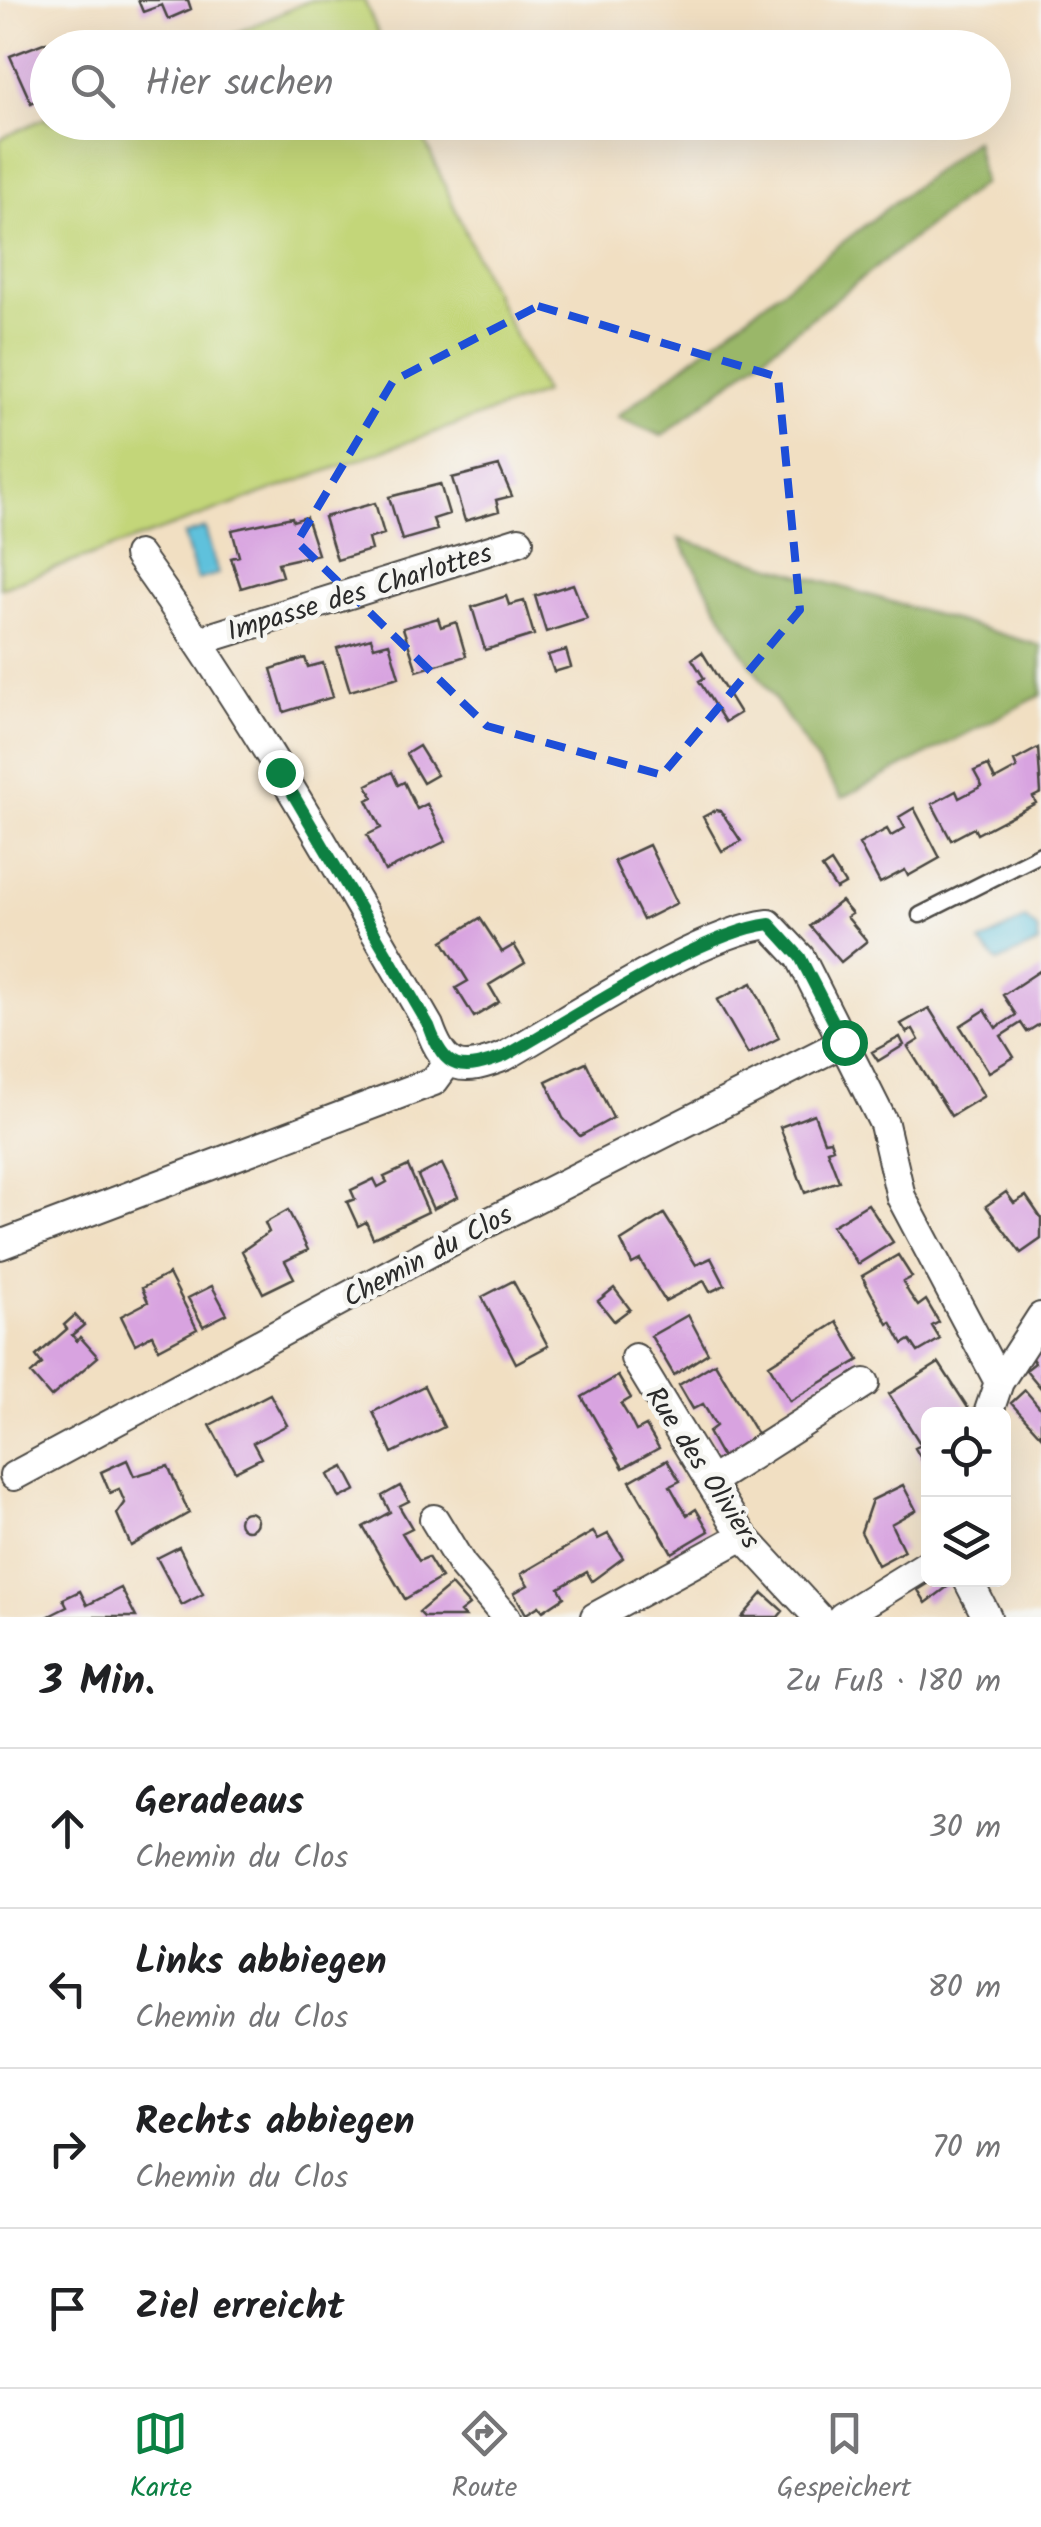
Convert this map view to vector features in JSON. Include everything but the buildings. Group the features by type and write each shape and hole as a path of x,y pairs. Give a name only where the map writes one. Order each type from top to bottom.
{"street":[{"name":"Impasse des Charlottes","path":"199,640 519,541"},
{"path":"138,556 199,640 448,1062 460,1067 480,1066 505,1056 703,946 748,926 770,924 800,957 844,1042 884,1124 901,1197 999,1382"},
{"name":"Chemin du Clos","path":"14,1476 438,1248 844,1042"},
{"path":"0,1245 434,1081 448,1062"},
{"path":"990,1407 999,1382 1041,1316"},
{"name":"Rue des Oliviers","path":"635,1358 743,1536 818,1617"},
{"path":"710,1482 865,1383"},
{"path":"434,1519 462,1564 506,1617"},
{"path":"595,1617 743,1536"},
{"path":"842,1617 921,1568"},
{"path":"971,1587 986,1617"}],"lane":[{"path":"920,914 1041,854"}],"highlighted area":[{"path":"538,306 778,377 800,610 662,775 487,726 297,542 393,381"}],"green space":[{"path":"311,0 364,0 377,30 243,30"},
{"path":"30,125 30,140 425,140 484,274 544,393 0,588 0,139"},
{"path":"975,140 983,183 662,436 617,417"},
{"path":"679,539 1041,646 1041,695 842,798 742,651"}],"water":[{"path":"205,528 218,574 197,580 184,535"},
{"path":"1025,919 1037,929 1039,943 998,962 980,943"}],"route":[{"path":"280,772 448,1062 460,1067 480,1066 505,1056 703,946 748,926 770,924 800,957 844,1042"}]}
